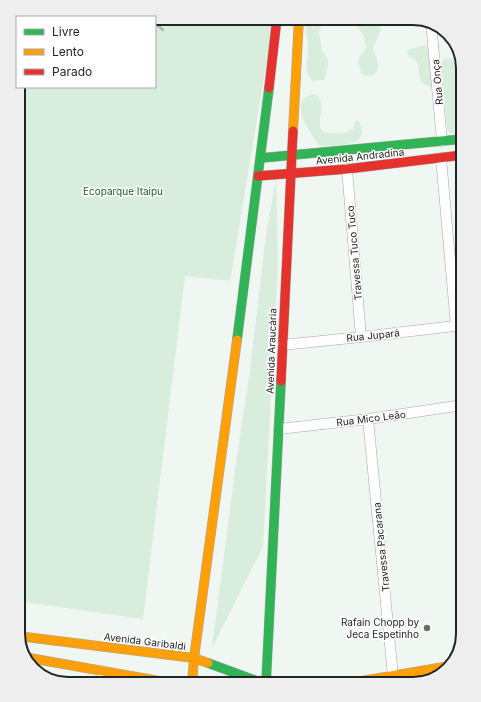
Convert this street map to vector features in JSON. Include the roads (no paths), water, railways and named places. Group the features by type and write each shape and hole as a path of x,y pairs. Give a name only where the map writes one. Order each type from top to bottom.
{"street":[{"path":"193,677 261,158 276,25"},
{"name":"Avenida Araucária","path":"266,677 299,25"},
{"name":"Rua Onça","path":"432,29 442,141"},
{"name":"Avenida Andradina","path":"261,158 456,140"},
{"name":"Avenida Andradina","path":"258,176 347,169 456,156"},
{"path":"441,158 456,290"},
{"name":"Travessa Tuco Tuco","path":"347,169 362,337"},
{"name":"Rua Jupará","path":"282,345 456,325"},
{"name":"Rua Mico Leão","path":"279,429 456,408"},
{"name":"Travessa Pacarana","path":"368,419 393,676"},
{"name":"Avenida Garibaldi","path":"25,637 194,658 247,677"},
{"path":"33,659 136,677"},
{"path":"387,677 439,668"},
{"path":"102,671 102,677"}],"waterway":[{"path":"157,25 163,30"}],"place":[{"name":"Rafain Chopp by Jeca Espetinho","path":"427,628"}],"park label":[{"name":"Ecoparque Itaipu","path":"123,191"}]}
